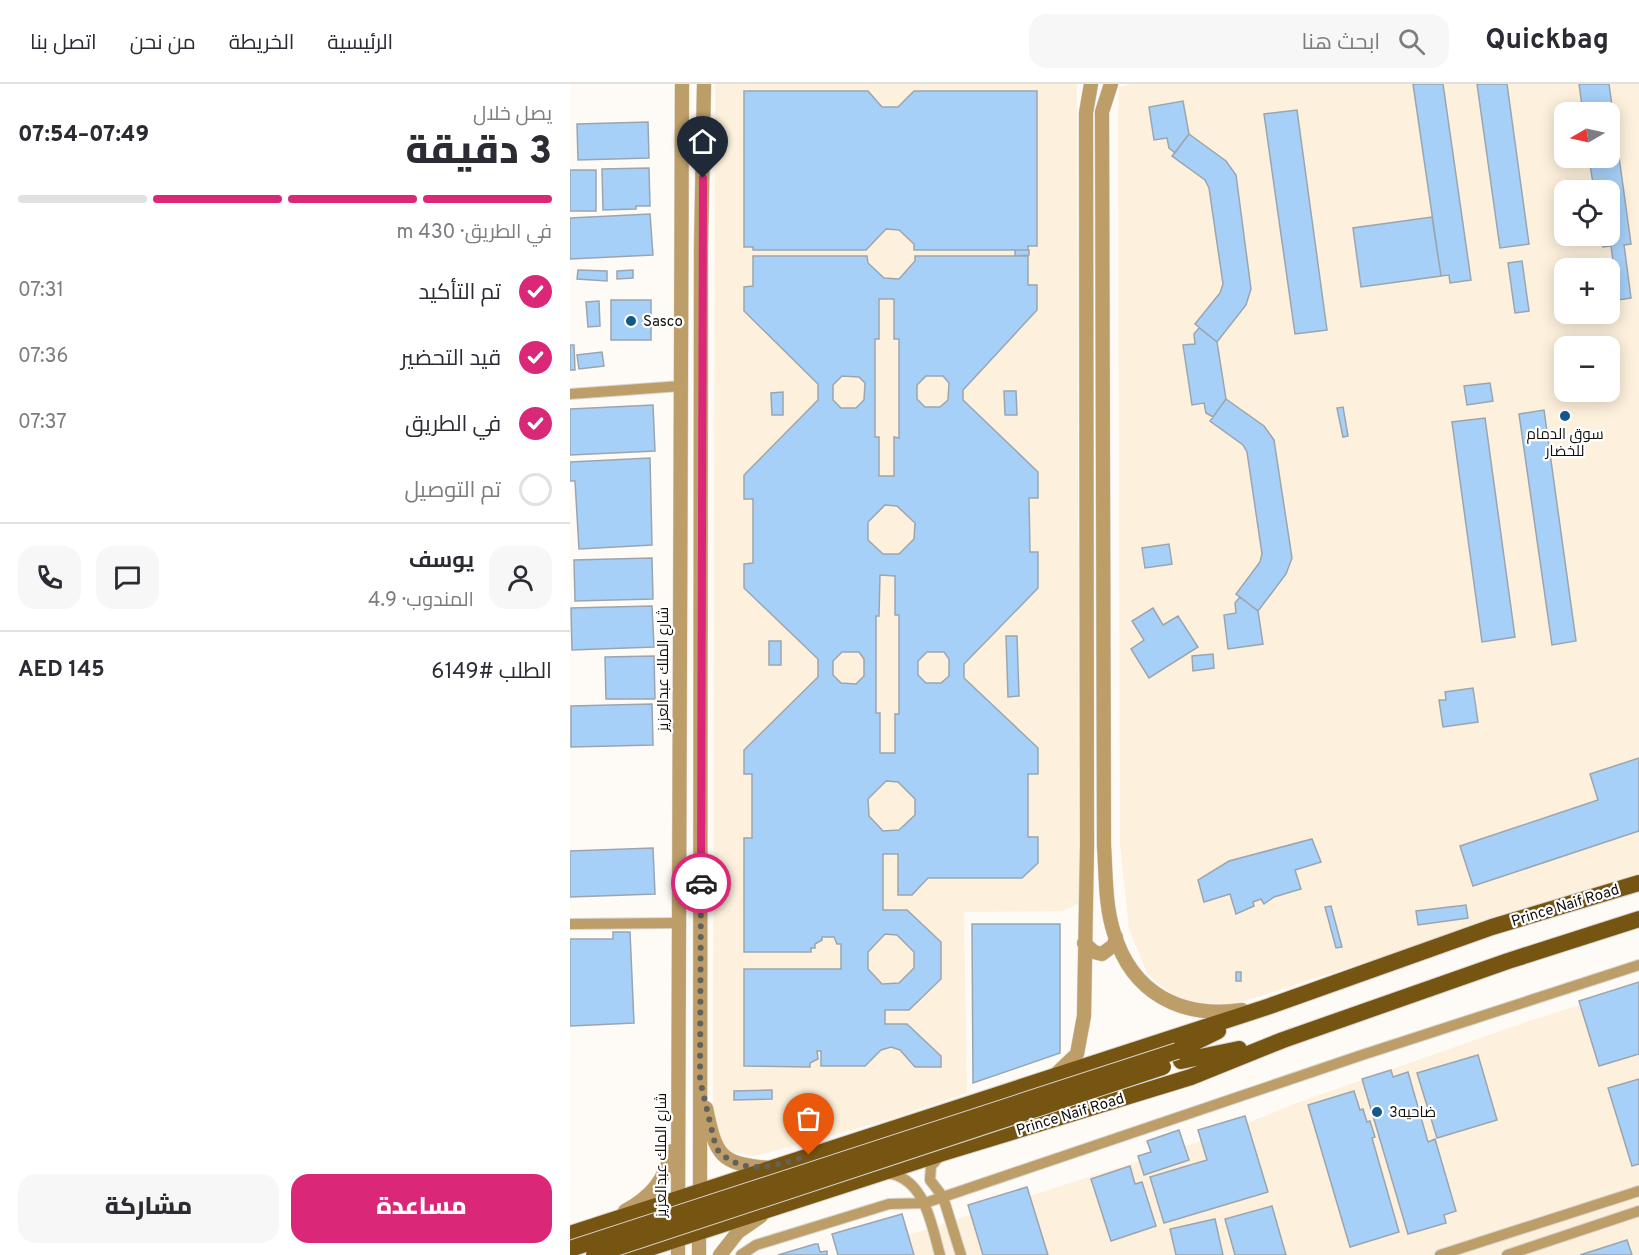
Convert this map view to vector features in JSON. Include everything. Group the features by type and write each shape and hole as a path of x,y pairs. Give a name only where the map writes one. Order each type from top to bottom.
{"main road":[{"name":"Prince Naif Road","path":"1270,1006 1492,927 1639,883"},
{"name":"Prince Naif Road","path":"628,1255 678,1247 699,1232 943,1153 1191,1077 1283,1040 1508,961 1639,919"},
{"path":"594,1255 1179,1056 1270,1006"},
{"path":"570,1234 1270,1006"},
{"path":"570,1249 1179,1056 1283,1040"},
{"path":"809,1155 786,1170 788,1182 792,1187 824,1191"}],"street":[{"name":"شارع الملك عبدالعزيز","path":"678,1247 682,84"},
{"path":"699,1255 701,249 704,84"},
{"path":"1054,1076 1077,1054 1084,1016 1088,846 1086,112 1091,84"},
{"path":"1111,84 1102,112 1104,834 1109,904 1116,937 1127,961 1149,990 1182,1008 1229,1012 1270,1006"},
{"path":"570,393 681,386"},
{"path":"570,924 678,923"},
{"path":"1084,943 1094,952 1102,954 1114,945 1116,937"},
{"path":"741,1255 756,1245 889,1204 925,1203 1362,1055 1639,965"},
{"path":"700,1080 716,1148 723,1157 738,1165 771,1168"},
{"path":"607,1222 638,1204 657,1187 668,1168 678,1129"},
{"path":"943,1153 931,1166 930,1180 943,1197 961,1255"},
{"path":"883,1173 898,1175 906,1179 925,1203 940,1255"},
{"path":"1440,1255 1639,1191"},
{"path":"720,1255 738,1232 778,1207"},
{"path":"1507,1255 1639,1211"}],"shaded area":[{"path":"715,84 1077,84 1079,904 1062,911 964,912 967,1093 891,1119 755,1156 733,1153 719,1143 713,1120"},
{"path":"1129,84 1639,84 1639,875 1238,1003 1207,1006 1192,1002 1174,996 1148,975 1129,929 1120,845 1119,87"},
{"path":"1639,986 1639,1255 847,1255 1213,1137 1305,1100 1529,1021"}],"building":[{"path":"1413,84 1443,84 1471,280 1450,283 1449,275 1441,276"},
{"path":"1477,84 1507,84 1529,244 1500,248"},
{"path":"1579,84 1609,84 1611,102 1582,102"},
{"path":"744,91 868,91 882,107 898,107 914,91 1037,91 1037,246 1028,246 1028,250 914,250 914,244 899,230 886,229 866,250 753,250 753,247 744,247"},
{"path":"1183,101 1189,134 1175,153 1169,148 1167,138 1154,140 1149,107"},
{"path":"1297,110 1327,330 1295,334 1264,114"},
{"path":"648,122 649,158 578,160 577,124"},
{"path":"1189,134 1226,161 1236,175 1251,289 1246,305 1217,342 1195,324 1220,293 1223,284 1209,188 1205,180 1172,156"},
{"path":"1620,164 1631,244 1624,245 1631,298 1620,300 1620,258 1613,258 1611,246 1620,246 1620,180 1592,180 1591,168 1620,168"},
{"path":"649,168 650,206 636,206 636,209 603,210 602,169"},
{"path":"570,170 596,170 596,211 570,211"},
{"path":"650,214 653,255 570,259 570,218"},
{"path":"1432,217 1441,276 1361,287 1353,228"},
{"path":"1015,250 1029,250 1029,255 1015,256"},
{"path":"753,256 867,256 868,263 884,278 899,279 915,261 915,256 1028,256 1028,285 1037,285 1037,310 963,390 963,400 1038,472 1038,498 1029,498 1030,552 1038,552 1038,588 964,664 964,678 1038,748 1038,774 1028,774 1028,837 1038,837 1038,863 1022,878 928,878 912,895 898,895 898,854 883,854 883,910 907,910 941,942 941,979 909,1010 885,1010 885,1024 907,1024 941,1056 941,1067 915,1067 900,1050 891,1047 881,1050 865,1066 821,1066 821,1051 817,1051 818,1059 810,1063 810,1067 744,1066 744,969 841,969 841,944 837,944 834,937 822,937 822,940 815,944 815,948 811,948 811,952 744,952 744,838 752,838 752,774 744,774 744,750 818,677 818,659 744,588 744,564 753,563 753,499 744,499 744,475 818,400 818,384 744,311 744,287 753,286","holes":["879,299 894,299 894,339 899,339 899,438 894,437 894,476 879,476 879,437 875,437 875,339 879,339","842,376 859,377 865,383 864,400 856,408 841,408 833,400 833,385","926,376 943,376 949,383 948,400 940,407 925,407 917,399 917,385","885,505 897,506 915,523 914,539 899,554 883,554 868,540 868,522","880,575 895,576 895,615 899,615 899,714 895,714 895,753 880,753 880,713 876,713 876,616 879,616","842,652 859,652 864,659 864,676 856,684 841,683 833,675 833,661","927,652 944,652 949,659 949,676 941,683 926,683 918,675 918,661","886,781 898,782 915,799 915,815 899,830 883,831 869,816 868,799","885,934 897,935 914,952 914,968 899,983 882,984 868,969 868,952"]},
{"path":"1522,261 1529,311 1515,313 1508,263"},
{"path":"578,270 607,271 607,281 577,279"},
{"path":"633,270 633,278 617,279 617,271"},
{"path":"611,300 651,300 651,340 611,340"},
{"path":"599,301 600,326 588,327 586,302"},
{"path":"1199,328 1217,342 1226,399 1213,417 1206,413 1204,403 1192,405 1183,345 1195,344 1194,334"},
{"path":"570,345 574,345 575,370 570,370"},
{"path":"602,352 604,366 579,369 577,355"},
{"path":"1490,383 1493,401 1467,405 1464,386"},
{"path":"1004,391 1016,391 1017,415 1005,415"},
{"path":"783,392 783,415 772,415 771,393"},
{"path":"1226,399 1264,426 1274,440 1292,558 1286,574 1258,611 1236,594 1260,562 1262,554 1247,452 1243,445 1210,421"},
{"path":"653,405 655,451 570,455 570,409"},
{"path":"1343,407 1348,436 1343,437 1337,408"},
{"path":"1544,410 1576,641 1552,645 1519,414"},
{"path":"1485,418 1515,637 1482,642 1452,422"},
{"path":"650,458 652,545 579,549 575,481 570,481 570,462"},
{"path":"1169,544 1172,564 1145,568 1142,548"},
{"path":"652,558 653,599 575,601 574,560"},
{"path":"1240,597 1258,611 1263,644 1228,649 1224,615 1236,613 1235,603"},
{"path":"652,606 654,647 572,650 571,608"},
{"path":"1153,608 1163,625 1178,616 1198,647 1149,678 1131,649 1144,640 1132,621"},
{"path":"1006,636 1017,636 1019,696 1008,697"},
{"path":"769,641 781,641 781,665 769,665"},
{"path":"1213,654 1214,668 1193,671 1192,656"},
{"path":"654,656 655,699 606,699 605,657"},
{"path":"1473,688 1478,722 1443,727 1439,700 1446,700 1445,692"},
{"path":"652,704 653,745 571,747 571,706"},
{"path":"1639,758 1639,831 1473,886 1460,846 1598,800 1590,774"},
{"path":"1312,839 1321,862 1295,870 1301,889 1274,897 1264,904 1261,899 1253,902 1254,906 1236,914 1230,894 1204,902 1198,880 1229,861"},
{"path":"653,848 655,894 570,897 570,851"},
{"path":"1466,905 1468,918 1418,925 1416,911"},
{"path":"1331,906 1342,947 1336,948 1325,907"},
{"path":"972,924 1060,924 1060,1053 973,1083"},
{"path":"613,932 630,932 634,1023 570,1026 570,939 613,939"},
{"path":"1236,972 1241,972 1241,981 1236,981"},
{"path":"1639,982 1639,1054 1599,1066 1579,1001"},
{"path":"1478,1055 1497,1120 1437,1138 1417,1073"},
{"path":"1391,1070 1393,1077 1408,1072 1428,1142 1435,1139 1456,1211 1444,1215 1446,1223 1408,1234 1362,1079"},
{"path":"1639,1079 1639,1164 1632,1166 1608,1088"},
{"path":"772,1090 772,1099 734,1100 734,1091"},
{"path":"1354,1091 1360,1110 1363,1109 1367,1122 1370,1121 1375,1137 1372,1138 1399,1232 1350,1247 1308,1105"},
{"path":"1245,1116 1268,1192 1164,1223 1150,1177 1207,1160 1198,1130"},
{"path":"1179,1130 1189,1160 1144,1175 1138,1156 1151,1152 1147,1141"},
{"path":"1130,1166 1135,1184 1142,1182 1156,1226 1111,1241 1091,1179"},
{"path":"1027,1187 1048,1255 983,1255 968,1205"},
{"path":"1272,1206 1286,1255 1235,1255 1225,1219"},
{"path":"902,1214 914,1255 838,1255 832,1234"},
{"path":"1215,1219 1223,1255 1176,1255 1170,1229"},
{"path":"1627,1240 1632,1255 1580,1255"},
{"path":"818,1244 820,1252 827,1251 827,1255 778,1255"}],"way so far":[{"path":"701,883 700,1080 716,1148 723,1157 738,1165 771,1168 809,1155"}],"place":[{"name":"Sasco","path":"631,321"},
{"name":"سوق الدمام للخضار","path":"1565,416"},
{"name":"ضاحيه3","path":"1377,1112"}],"route":[{"path":"701,883 703,178"}]}
